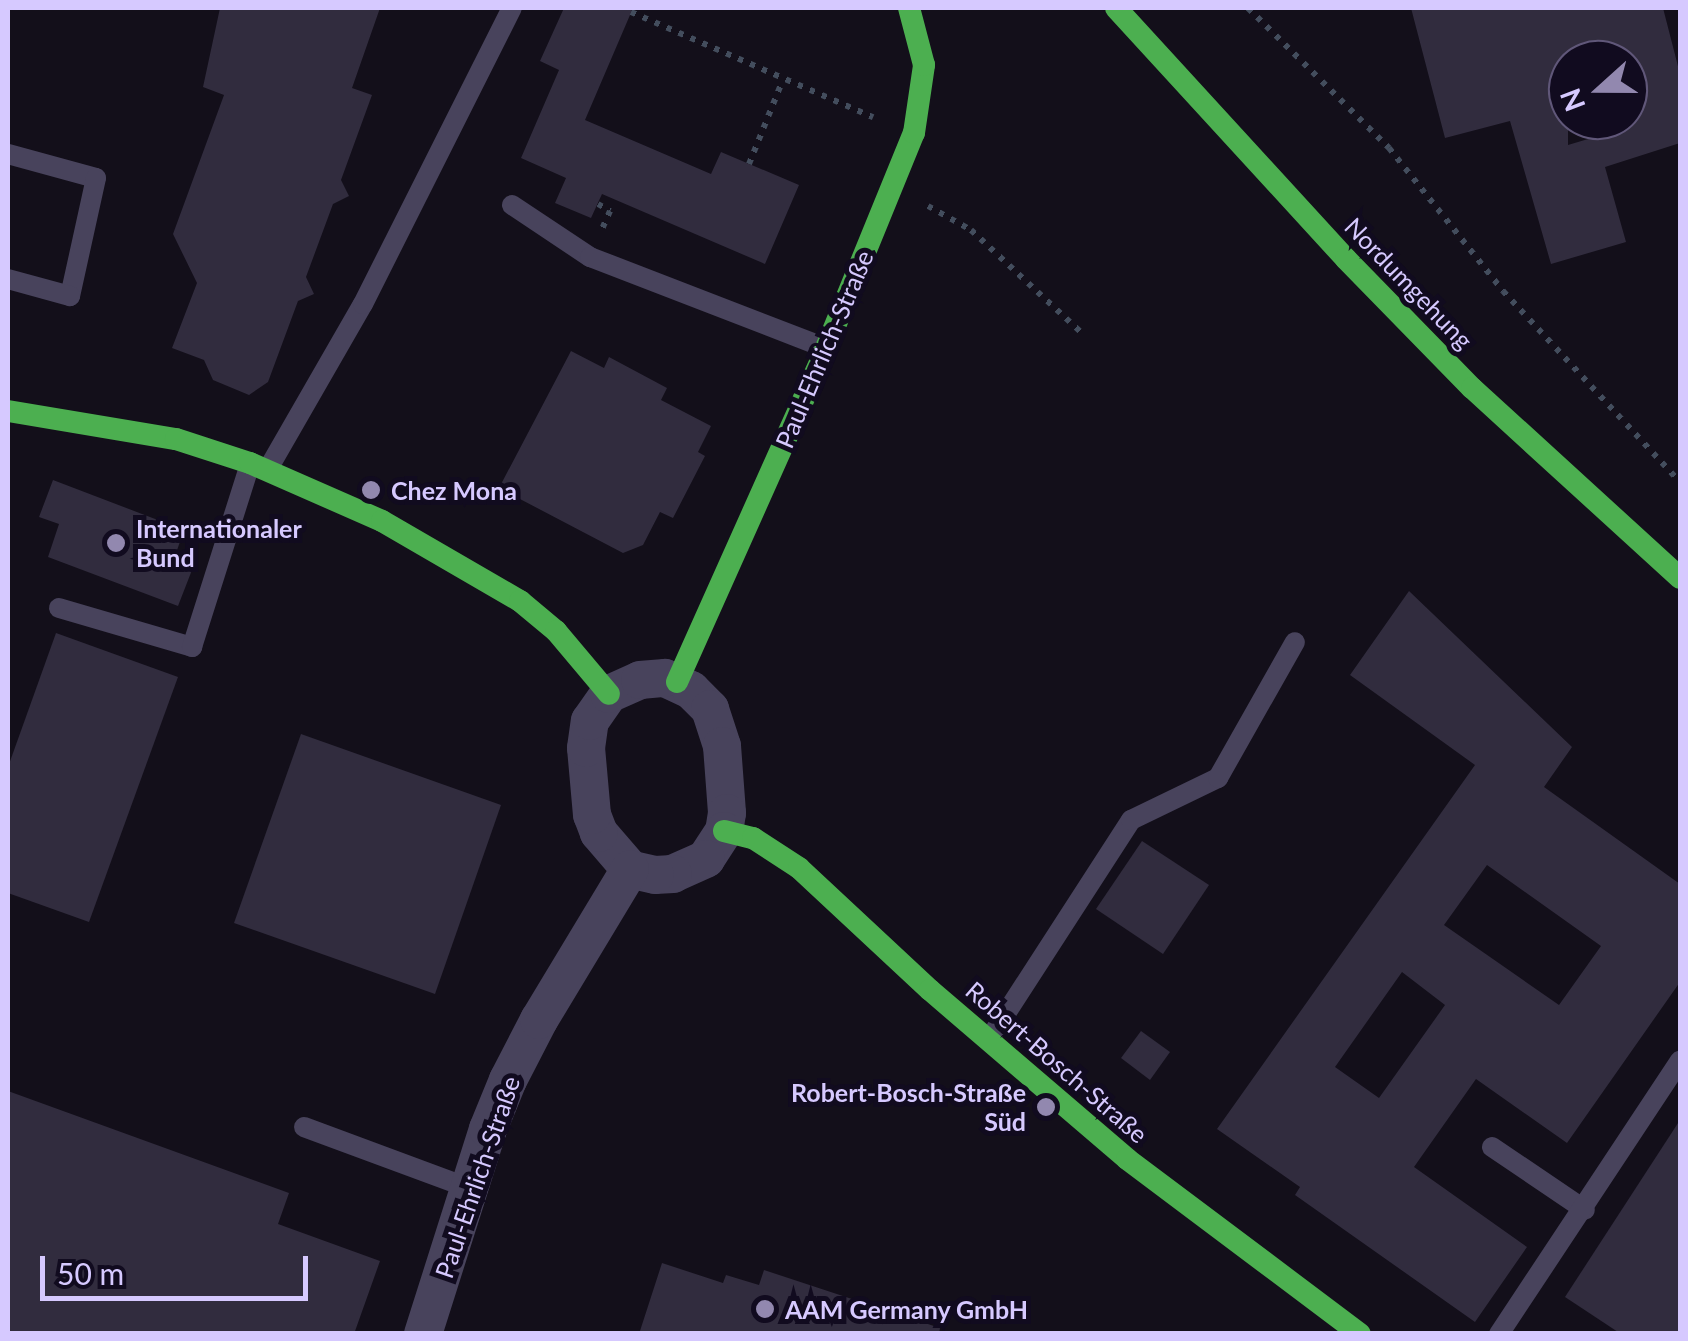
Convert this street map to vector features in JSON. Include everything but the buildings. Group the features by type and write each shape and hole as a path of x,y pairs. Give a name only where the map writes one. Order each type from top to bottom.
{"street":[{"name":"Paul-Ehrlich-Straße","path":"677,682 824,352 914,133 924,65 908,8"},
{"name":"Nordumgehung","path":"1116,8 1346,259 1472,388 1680,578"},
{"path":"9,418 176,439 259,467 382,521 520,601 556,631 609,694"},
{"path":"640,680 677,682 704,701 717,726 727,813 715,850 688,869 655,875 630,869 608,848 592,815 588,732 598,707 609,694 640,680"},
{"name":"Robert-Bosch-Straße","path":"724,831 753,838 799,868 989,1040 1190,1210 1360,1334"},
{"name":"Paul-Ehrlich-Straße","path":"423,1334 488,1129 523,1050 630,869"}],"lane":[{"path":"59,608 192,647 259,467 363,304 512,8"},
{"path":"8,154 96,178 70,296 8,279"},
{"path":"512,204 590,256 818,345 824,352"},
{"path":"989,1040 1131,820 1218,778 1295,642"},
{"path":"1499,1334 1585,1210 1680,1061"},
{"path":"304,1127 470,1188"},
{"path":"1492,1148 1585,1210"}],"path":[{"path":"1248,8 1388,148 1503,291 1680,482"},
{"path":"631,12 782,81 914,133"},
{"path":"749,164 782,81"},
{"path":"894,187 971,230 1084,335"}],"traffic: fast":[{"path":"677,682 824,353 914,133 924,65 909,8"},
{"path":"1116,8 1346,259 1472,388 1680,578"},
{"path":"8,411 176,439 250,463 382,521 520,601 556,631 609,694"},
{"path":"724,831 753,838 799,868 930,990 1127,1159 1360,1334"}],"place":[{"name":"Chez Mona","path":"371,490"},
{"name":"Internationaler Bund","path":"116,543"},
{"name":"Robert-Bosch-Straße Süd","path":"1046,1107"},
{"name":"AAM Germany GmbH","path":"765,1309"}]}
